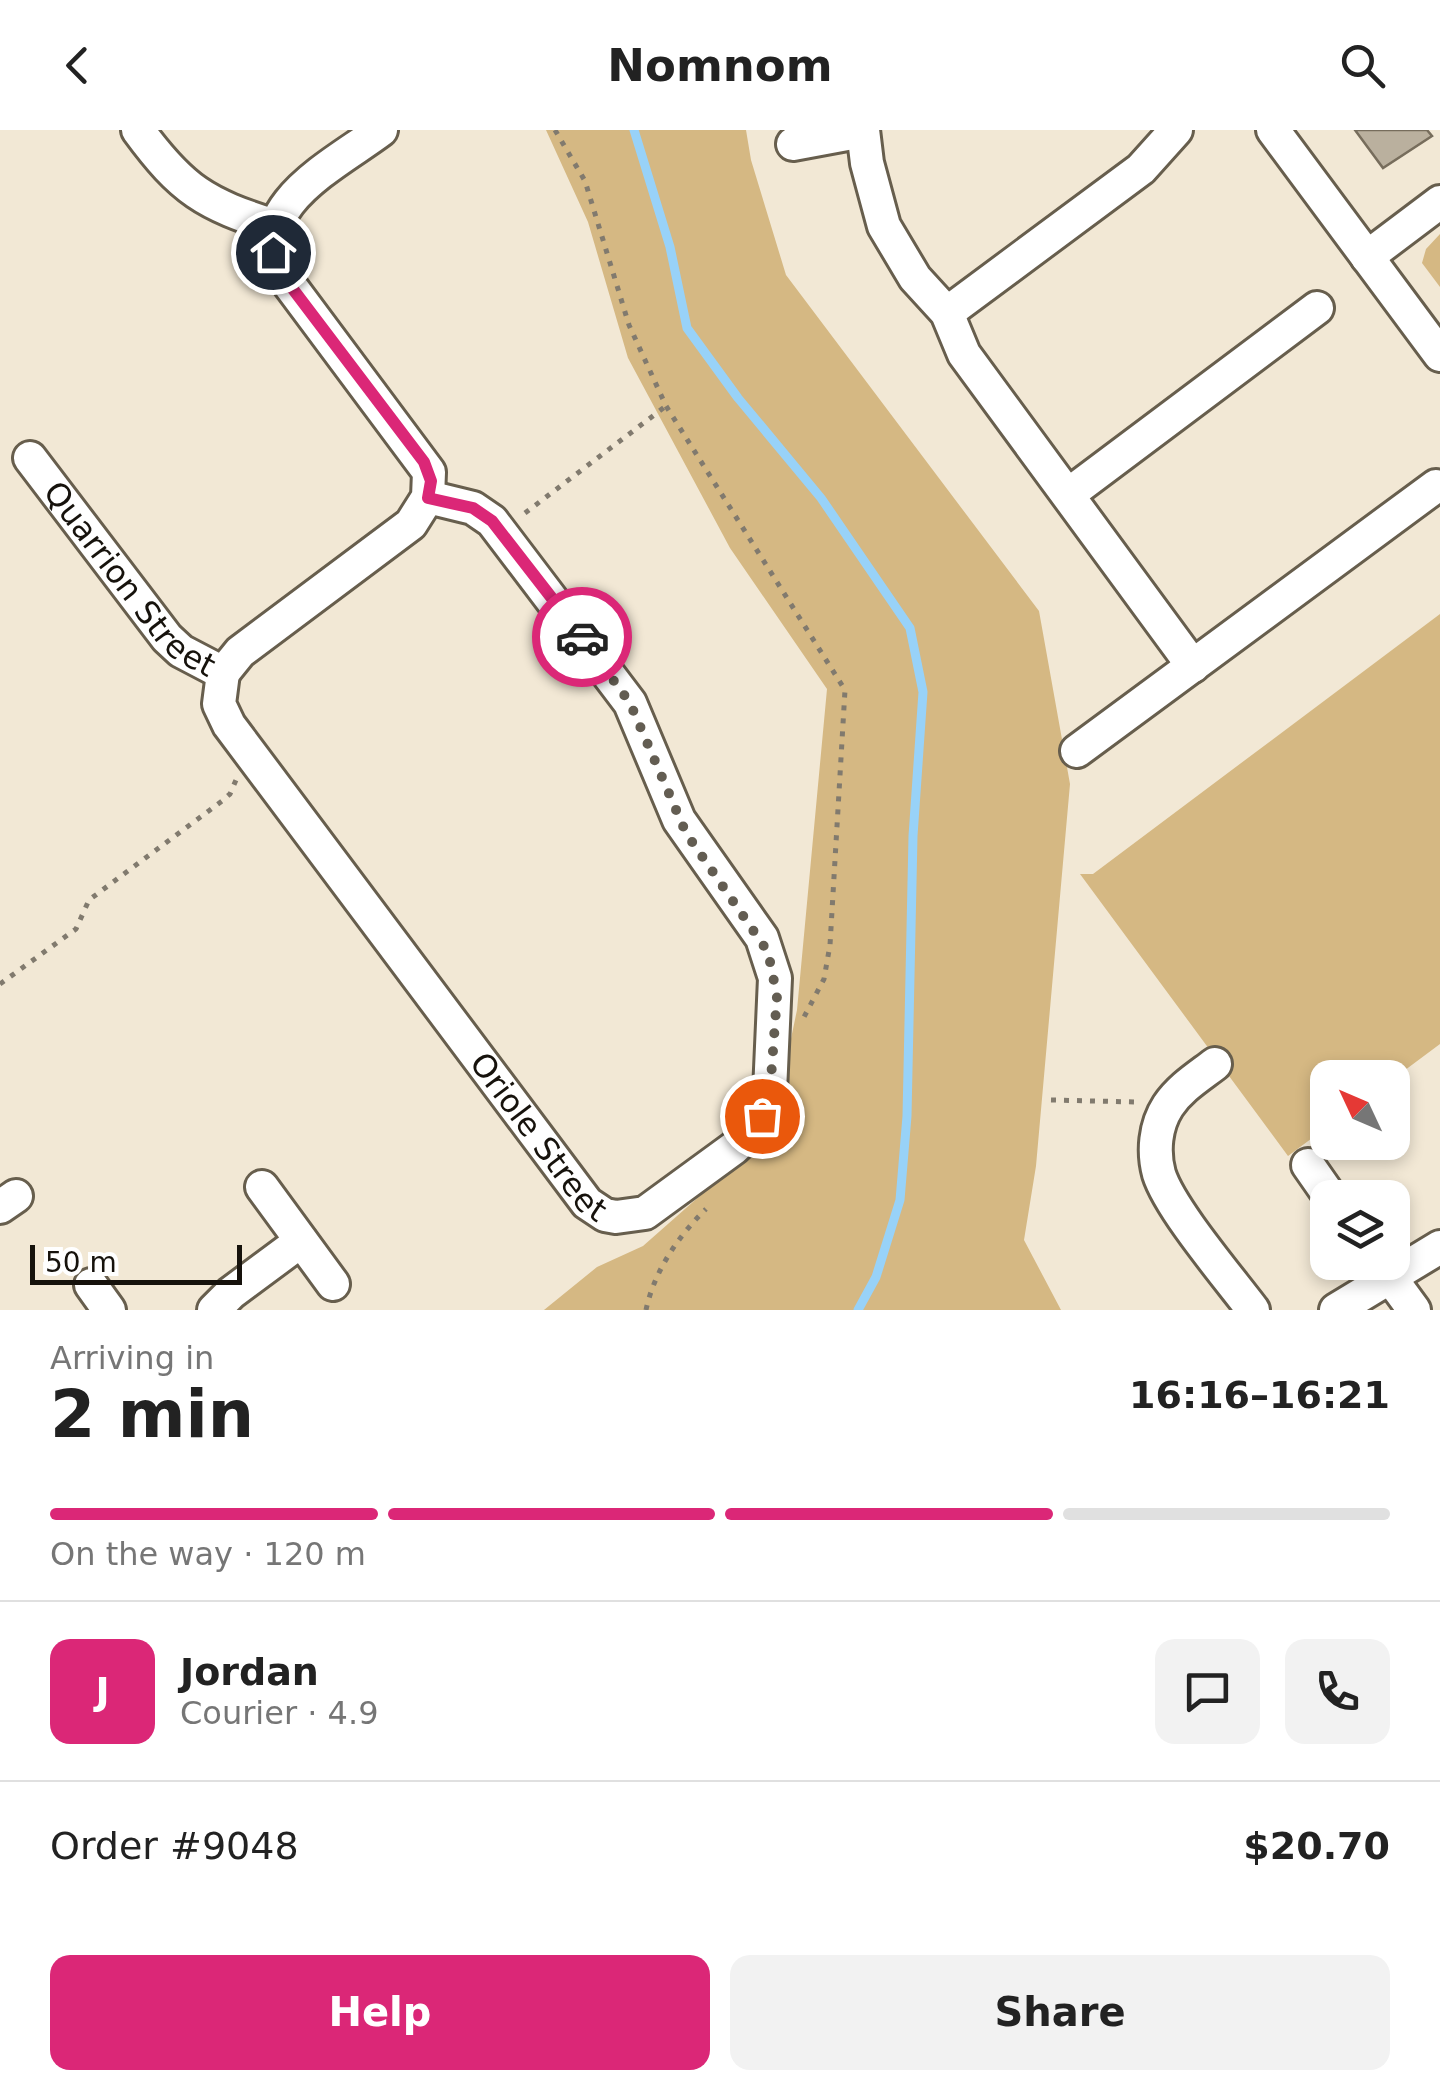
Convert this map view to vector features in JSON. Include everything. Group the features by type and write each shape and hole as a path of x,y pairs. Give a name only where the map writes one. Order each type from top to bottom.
{"street":[{"path":"138,130 168,168 202,197 222,210 275,226"},
{"path":"381,130 293,196 275,226 272,239 276,264 424,462 431,481 428,498"},
{"path":"947,313 1141,169 1176,130"},
{"path":"1274,130 1440,355"},
{"path":"793,144 863,131 867,163 884,226 915,278 947,313 964,354 1193,666"},
{"path":"1367,257 1440,202"},
{"path":"1069,494 1317,308"},
{"name":"Quarrion Street","path":"30,458 167,638 222,673 240,652 402,532 428,498"},
{"path":"1078,751 1436,486"},
{"name":"Oriole Street","path":"222,673 219,704 229,726 580,1195 605,1215 625,1218 645,1213 745,1139 762,1116 770,1092 777,996 772,964 762,938 686,833 630,703 500,531 482,512 428,498"},
{"path":"1214,1064 1167,1107 1157,1136 1159,1174 1180,1210 1253,1310"},
{"path":"1308,1165 1318,1180"},
{"path":"262,1188 333,1284"},
{"path":"214,1310 301,1240"},
{"path":"1410,1260 1440,1248"},
{"path":"1336,1310 1374,1280"},
{"path":"1392,1280 1414,1310"}],"path":[{"path":"555,130 585,181 628,325 666,406 845,690 830,945"},
{"path":"500,531 666,406"},
{"path":"0,984 76,929 89,900 230,794 236,780 234,772"},
{"path":"1050,1100 1167,1107"}],"shaded area":[{"path":"546,130 746,130 751,160 786,275 1039,611 1070,784 1036,1166 1024,1240 1061,1310 544,1310 597,1267 643,1246 753,1149 774,1120 797,1010 827,689 730,548 628,358 588,222"},
{"path":"1440,234 1440,287 1422,263 1426,249"},
{"path":"1440,614 1440,1044 1410,1066 1410,1060 1310,1060 1310,1140 1288,1156 1080,874 1093,874"}],"building":[{"path":"1355,130 1427,130 1432,136 1383,168"}],"waterway":[{"path":"634,130 670,247 687,328 738,398 821,498 910,628 923,692 913,836 907,1116 900,1200 876,1277 858,1310"}],"way so far":[{"path":"582,637 630,703 686,833 762,938 768,952 777,996 770,1092 762,1116"}],"route":[{"path":"273,252 283,276 424,462 431,481 428,498 473,508 492,521 582,637"}]}
